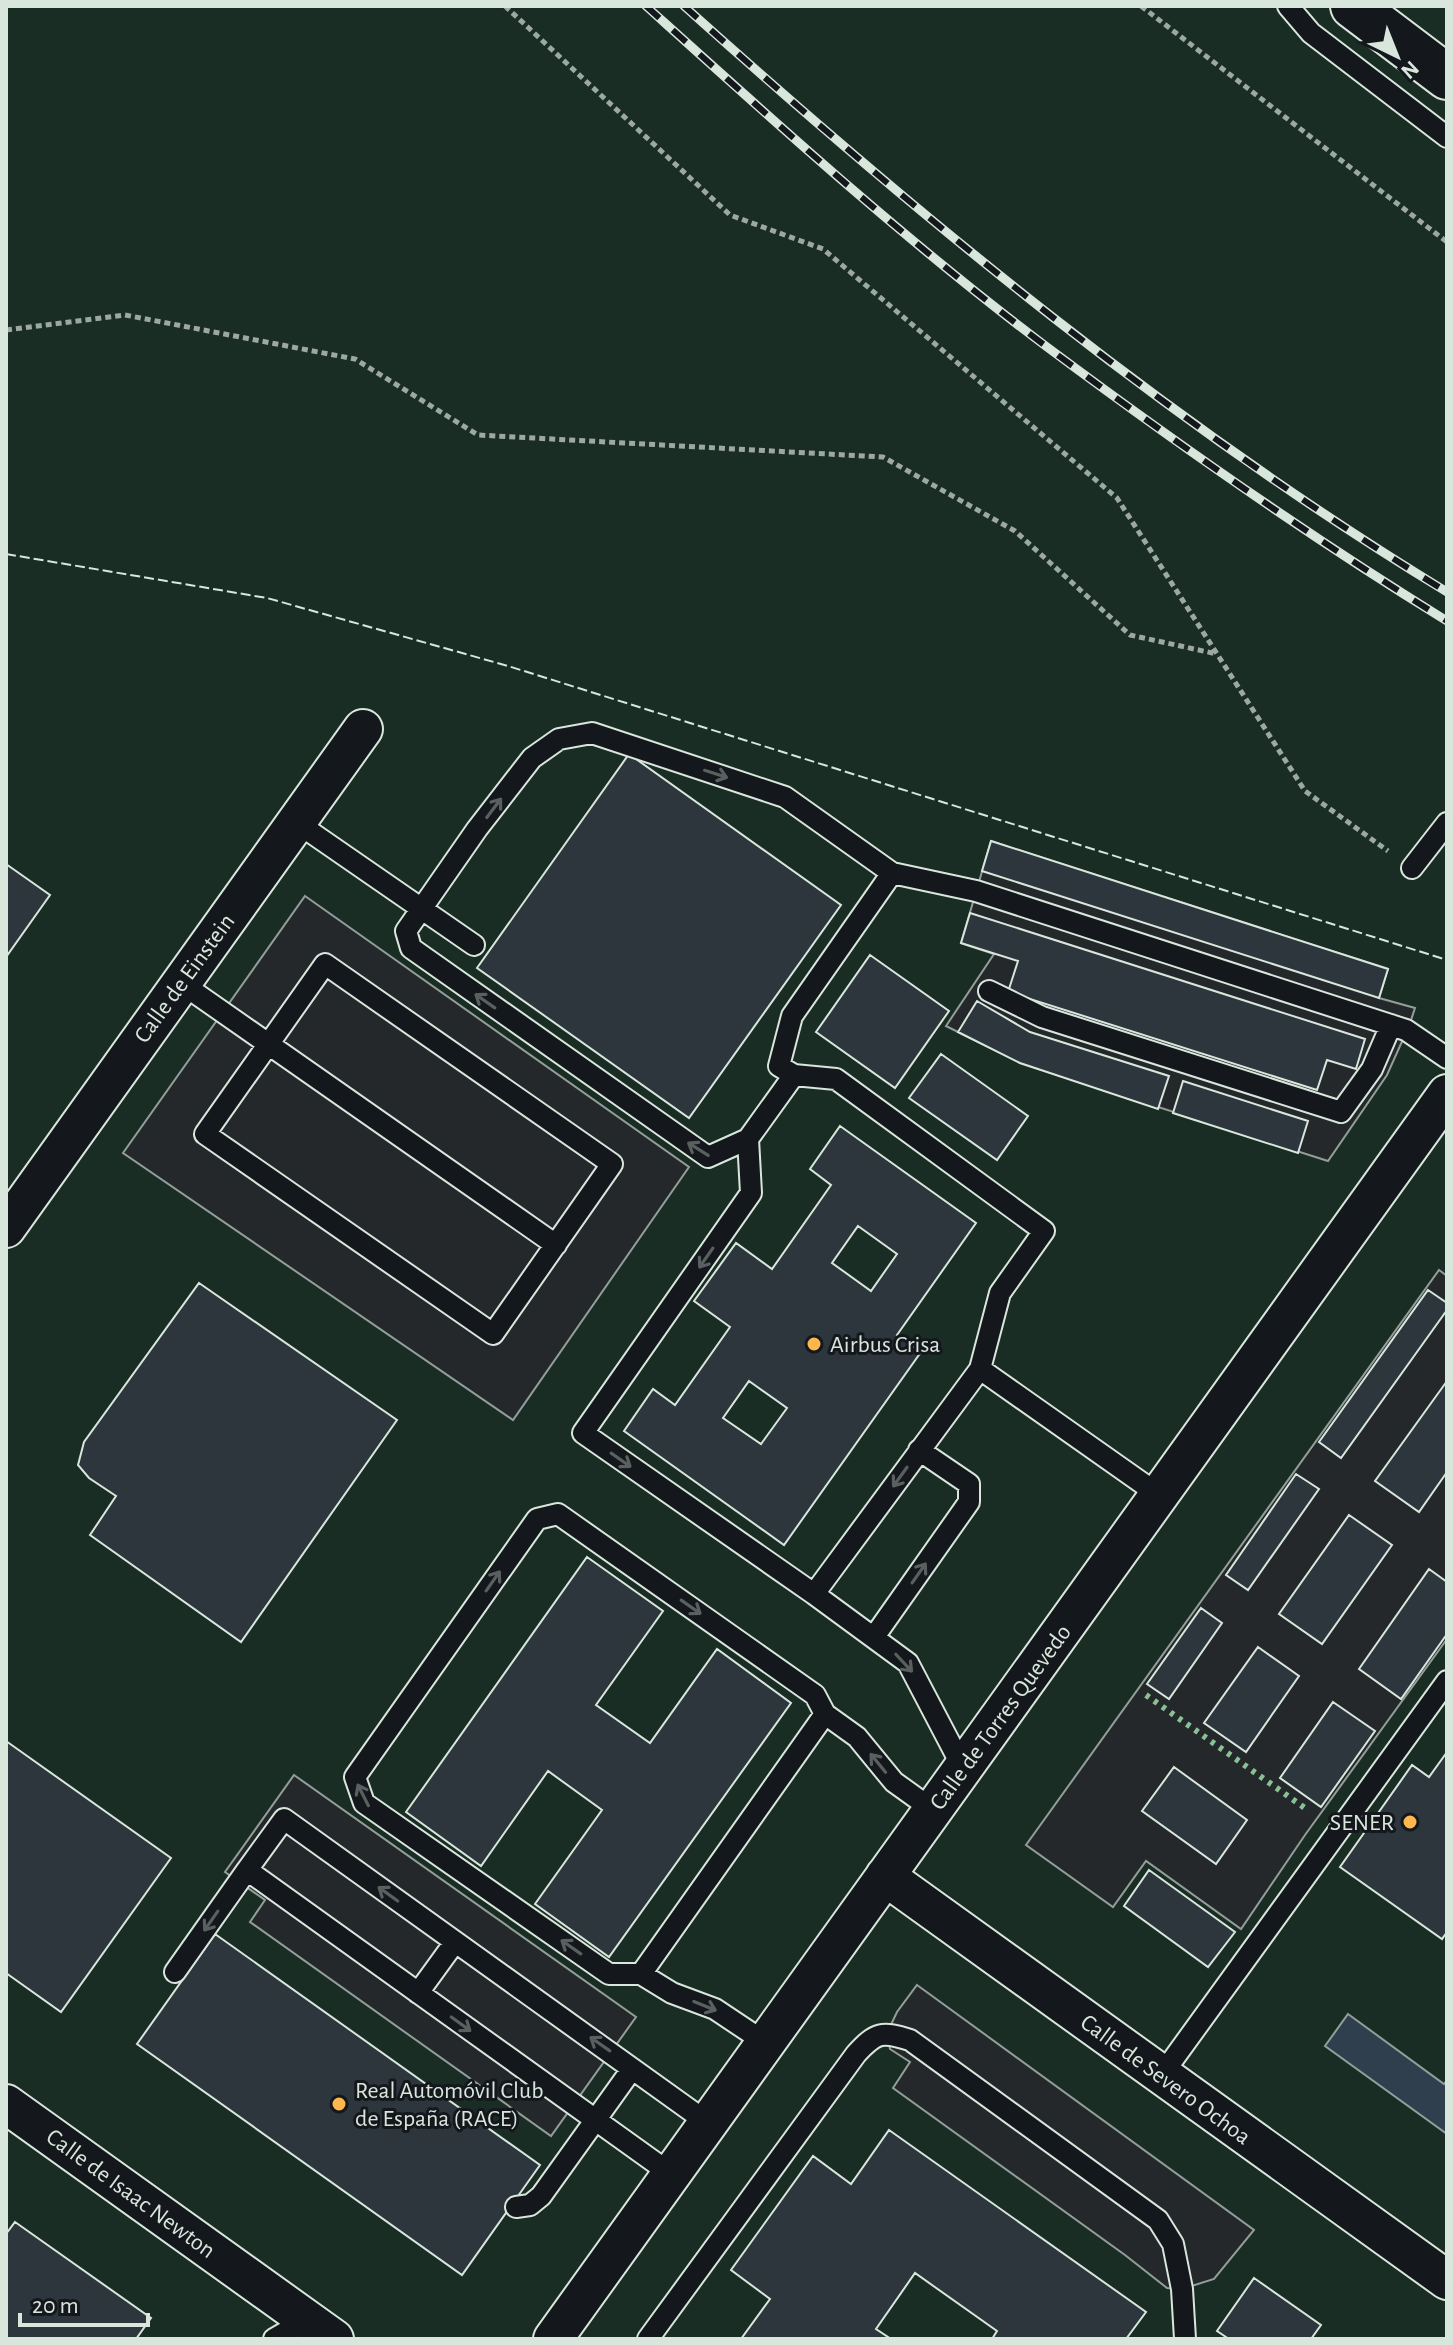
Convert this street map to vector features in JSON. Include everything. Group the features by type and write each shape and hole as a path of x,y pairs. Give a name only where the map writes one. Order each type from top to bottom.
{"highway":[{"path":"1353,6 1447,77"}],"street":[{"name":"Calle de Einstein","path":"6,1228 363,729"},
{"name":"Calle de Torres Quevedo","path":"553,2339 1447,1094"},
{"name":"Calle de Severo Ochoa","path":"885,1876 1447,2280"},
{"name":"Calle de Isaac Newton","path":"6,2104 321,2329"}],"lane":[{"path":"1288,6 1311,33 1447,137"},
{"path":"794,1075 748,1139 708,1157 424,958 411,948 406,931 532,758 559,739 592,733 785,797 892,873 976,891 1391,1025 1406,1030 1447,1058"},
{"path":"296,822 474,945"},
{"path":"1412,868 1447,823"},
{"path":"814,1594 980,1369 1000,1293 1044,1231 836,1079 794,1075 779,1066 792,1016 892,873"},
{"path":"325,964 612,1164 493,1334 205,1134 268,1044 325,964"},
{"path":"181,983 556,1245"},
{"path":"989,991 1042,1017 1341,1112 1372,1069 1391,1025"},
{"path":"748,1139 751,1193 583,1433 908,1663 963,1768"},
{"path":"980,1369 1159,1495"},
{"path":"874,1637 969,1502 969,1484 919,1450"},
{"path":"766,2043 715,2009 672,1993 641,1974 609,1974 364,1803 355,1777 537,1519 558,1514 815,1695 825,1714 857,1737 894,1782 933,1810"},
{"path":"1161,2076 1447,1681"},
{"path":"641,1974 825,1714"},
{"path":"175,1972 284,1819 708,2123"},
{"path":"247,1870 671,2174"},
{"path":"418,1993 455,1942"},
{"path":"648,2339 856,2054 870,2038 887,2033 910,2040 1158,2220 1173,2244 1182,2289 1185,2339"},
{"path":"516,2207 530,2205 541,2196 632,2069"},
{"path":"274,2339 321,2329"}],"path":[{"path":"505,6 730,215 823,249 1117,498 1305,791 1412,868"},
{"path":"1141,6 1447,242"},
{"path":"6,330 125,315 355,359 478,435 883,457 1015,531 1130,635 1217,654"}],"green space":[{"path":"6,6 1447,6 1447,2339 6,2339"}],"shaded area":[{"path":"991,841 1388,969 1379,998 1415,1008 1387,1075 1328,1161 1020,1063 946,1026 994,954 961,943"},
{"path":"305,896 689,1167 513,1420 123,1153"},
{"path":"1439,1270 1447,1276 1447,1639 1241,1929 1146,1861 1113,1907 1026,1845"},
{"path":"294,1775 636,2017 551,2136 250,1922 265,1900 225,1872"},
{"path":"917,1985 1254,2230 1214,2279 1182,2289 1167,2288 893,2088 910,2062 890,2049 887,2033 897,2012"}],"water":[{"path":"1348,2014 1444,2084 1447,2080 1447,2134 1325,2046"}],"building":[{"path":"629,754 841,905 689,1118 477,968"},
{"path":"991,841 1388,969 1379,998 982,871"},
{"path":"6,864 50,895 6,957"},
{"path":"970,913 1365,1039 1356,1069 1327,1060 1317,1090 1008,992 1018,961 961,943"},
{"path":"870,955 949,1011 895,1088 816,1032"},
{"path":"977,1001 1030,1032 1169,1076 1158,1109 1020,1063 958,1032"},
{"path":"941,1054 1028,1116 997,1160 909,1098"},
{"path":"1183,1081 1308,1121 1298,1153 1173,1113"},
{"name":"Airbus Crisa","path":"840,1126 976,1223 897,1335 921,1352 784,1545 624,1431 653,1389 675,1405 730,1327 694,1301 736,1243 772,1269 831,1185 810,1169","holes":["858,1226 897,1254 871,1291 832,1263","749,1381 787,1408 761,1444 723,1418"]},
{"path":"199,1283 397,1420 241,1642 90,1535 116,1496 89,1478 78,1465 84,1442"},
{"path":"1428,1290 1447,1303 1447,1310 1341,1458 1319,1442"},
{"path":"1447,1381 1447,1472 1419,1512 1375,1481"},
{"path":"1296,1474 1319,1489 1248,1590 1226,1575"},
{"path":"1349,1515 1392,1545 1322,1644 1279,1614"},
{"path":"587,1557 663,1611 596,1705 650,1743 717,1649 791,1703 609,1957 535,1904 602,1810 548,1771 481,1866 406,1812"},
{"path":"1429,1569 1447,1582 1447,1634 1401,1699 1359,1669"},
{"path":"1201,1608 1222,1623 1169,1699 1147,1684"},
{"path":"1258,1647 1299,1676 1246,1752 1204,1723"},
{"path":"1333,1702 1375,1731 1321,1807 1280,1778"},
{"path":"6,1741 171,1858 61,2012 6,1973"},
{"name":"SENER","path":"1447,1752 1447,1932 1442,1939 1340,1867 1412,1765 1429,1777"},
{"path":"1174,1767 1247,1820 1216,1864 1142,1811"},
{"path":"1149,1870 1235,1932 1208,1967 1124,1906"},
{"name":"Real Automóvil Club de España (RACE)","path":"215,1934 540,2165 462,2275 137,2044"},
{"path":"889,2130 1146,2312 1126,2339 992,2339 997,2331 915,2273 876,2329 891,2339 741,2339 770,2299 731,2270 813,2156 851,2184"},
{"path":"15,2222 151,2318 136,2339 6,2339 6,2234"},
{"path":"1254,2278 1321,2325 1311,2339 1229,2339 1217,2331"}],"railway":[{"path":"646,6 893,224 1047,347 1244,488 1447,621"},
{"path":"684,6 865,164 1052,317 1245,460 1447,592"}],"hedge":[{"path":"1146,1695 1309,1811"}],"fence":[{"path":"6,554 267,598 508,666 1447,960"}],"place":[{"name":"Airbus Crisa","path":"814,1344"},
{"name":"SENER","path":"1410,1822"},
{"name":"Real Automóvil Club de España (RACE)","path":"339,2104"}]}
